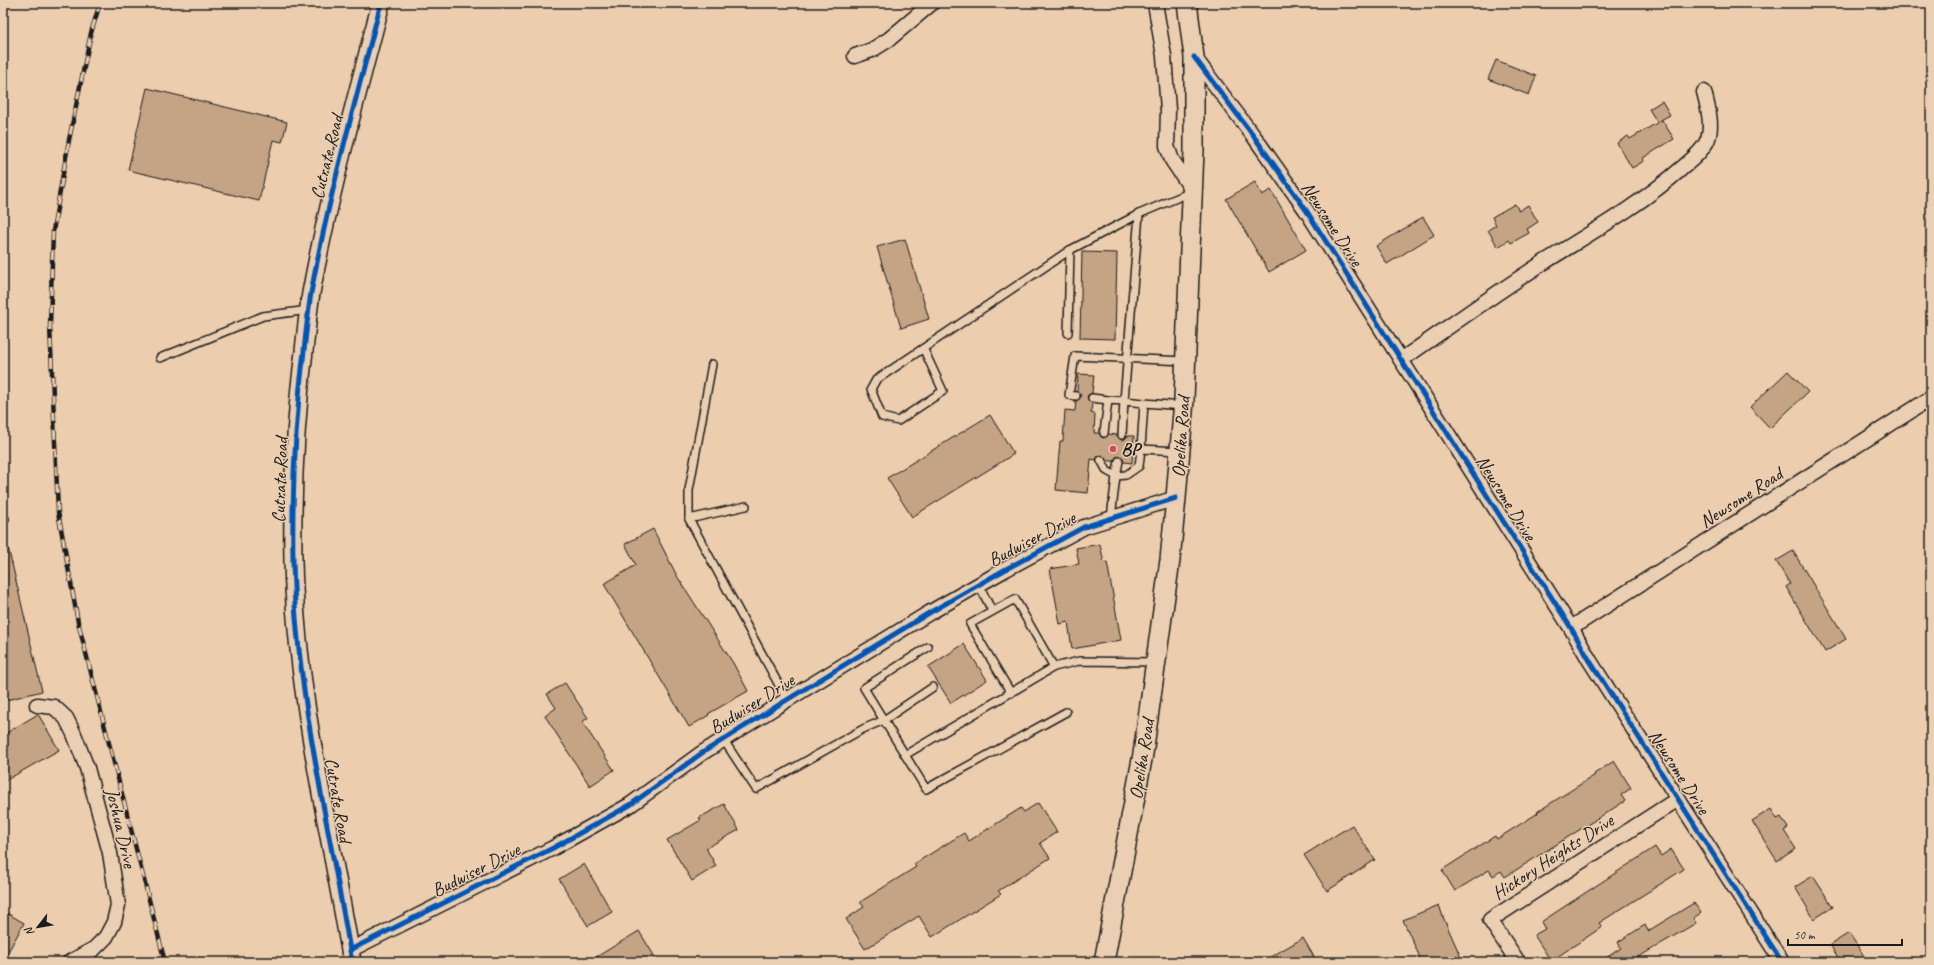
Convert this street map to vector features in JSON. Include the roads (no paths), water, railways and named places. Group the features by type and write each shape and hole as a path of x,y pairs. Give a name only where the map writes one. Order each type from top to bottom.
{"main road":[{"name":"Opelika Road","path":"1104,962 1144,754 1176,498 1183,406 1193,191 1194,57 1187,3"}],"street":[{"name":"Cutrate Road","path":"351,956 308,712 300,652 293,562 294,472 300,383 309,310 329,207 381,3"},
{"path":"855,56 872,50 888,40 932,3"},
{"path":"1154,3 1164,56 1168,110 1167,146 1172,160 1193,191"},
{"name":"Newsome Drive","path":"1194,57 1255,138 1306,210 1571,628 1590,661 1782,962"},
{"path":"1401,360 1545,261 1621,214 1670,179 1697,155 1707,142 1710,125 1708,107 1704,92"},
{"name":"Newsome Road","path":"1571,628 1931,398"},
{"name":"Budwiser Drive","path":"351,956 630,805 723,739 979,585 1084,527 1176,498"},
{"name":"Joshua Drive","path":"37,705 54,707 66,718 74,734 87,768 110,853 118,905 114,922 106,937 94,949 70,962"},
{"name":"Hickory Heights Drive","path":"1518,962 1490,920 1678,799"}],"lane":[{"path":"924,350 943,390 898,421 882,417 871,388 876,380 924,350 1070,250 1139,214 1193,191"},
{"path":"1122,435 1139,214"},
{"path":"1068,333 1070,250"},
{"path":"160,358 263,316 309,310"},
{"path":"1076,396 1070,395 1075,356 1185,361"},
{"path":"712,364 689,490 689,519 787,700"},
{"path":"1092,398 1183,406"},
{"path":"1104,434 1108,400"},
{"path":"1101,460 1107,471 1116,476 1126,475 1139,466 1144,403"},
{"path":"1141,449 1180,451"},
{"path":"1111,518 1119,462"},
{"path":"689,519 746,506"},
{"path":"979,585 992,611"},
{"path":"1011,692 970,624 992,611 1015,599 1054,667"},
{"path":"928,647 864,688 926,789 1066,712"},
{"path":"905,755 1054,667 1079,660 1156,662"},
{"path":"723,739 756,789 863,729 884,720 933,688"}],"railway":[{"path":"100,3 91,33 69,140 53,231 50,326 58,512 78,622 165,962"}],"place":[{"name":"BP","path":"1113,449"}]}
